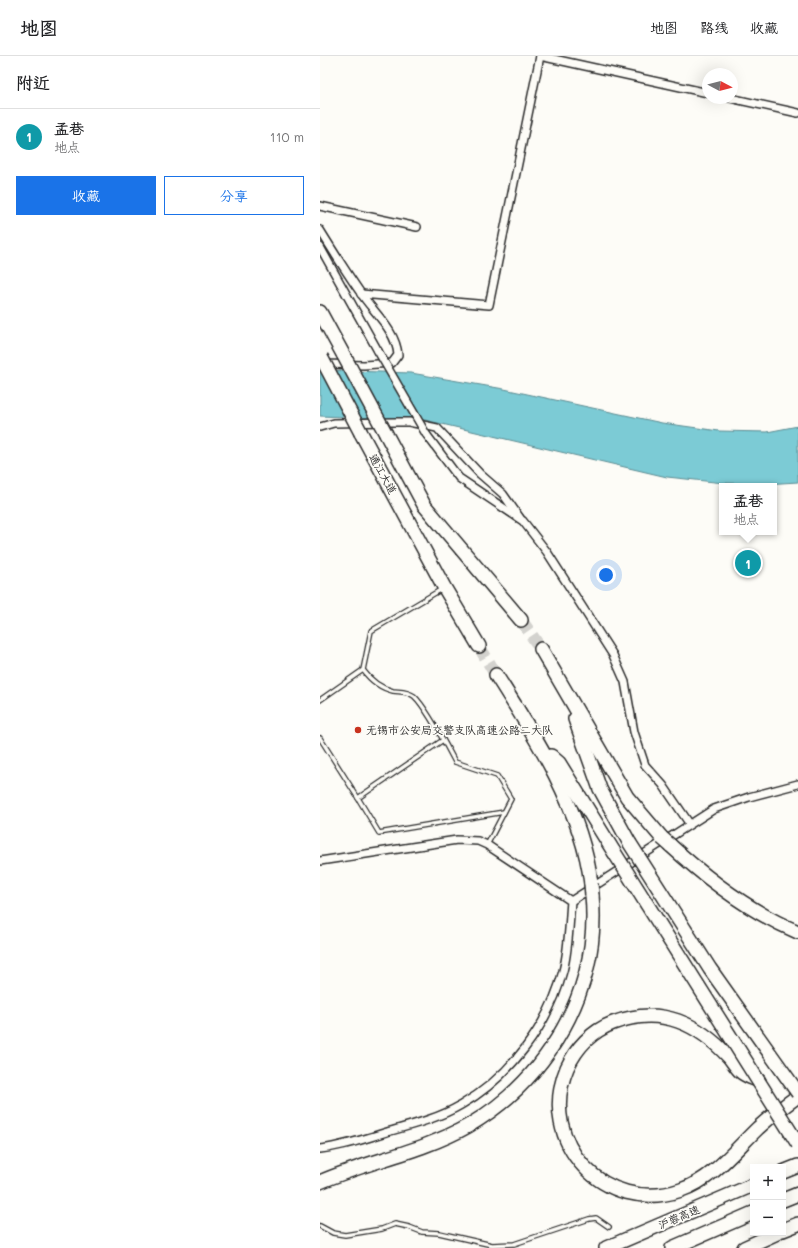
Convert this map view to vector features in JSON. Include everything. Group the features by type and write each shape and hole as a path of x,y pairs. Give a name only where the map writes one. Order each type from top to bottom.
{"highway":[{"name":"通江大道","path":"320,312 424,505 521,620"},
{"name":"通江大道","path":"320,359 444,587 480,646"},
{"path":"406,515 424,505"},
{"path":"542,649 627,797 666,841 721,888 756,911 798,932"},
{"path":"320,1182 427,1144 467,1126 501,1104 531,1076 553,1047 572,1011 584,978 592,940 592,890 585,851 541,746 496,675"},
{"path":"564,685 600,789 610,809 629,842 714,975 798,1092"},
{"path":"541,746 559,764 798,1144"},
{"path":"759,1081 740,1072 730,1058 707,1036 678,1021 663,1017 633,1017 606,1025 579,1047 563,1078 559,1099 560,1116 567,1141 574,1154 595,1178 612,1187 628,1192 662,1195 681,1190 696,1183 711,1173 758,1128 798,1096"},
{"path":"786,1171 798,1166"},
{"name":"沪蓉高速","path":"606,1248 750,1186"},
{"path":"786,1199 798,1194"},
{"path":"672,1248 750,1214"},
{"path":"786,1229 798,1224"},
{"path":"744,1248 771,1236"},
{"path":"762,1248 775,1236"}],"street":[{"path":"361,294 489,306 540,56 702,92"},
{"path":"738,100 798,113"},
{"path":"320,206 418,227"},
{"path":"320,230 361,294 388,328 397,344 398,355 392,363 364,366 320,359"},
{"path":"320,247 426,434 459,478 523,521"},
{"path":"320,427 334,423 409,422 437,428 480,474 503,494 547,552 612,655 625,682 634,732 645,765 663,785 689,823"},
{"path":"320,1149 340,1146 434,1117 460,1105 483,1091 504,1072 519,1055 548,1014 563,970 571,902 689,823 714,809 749,797 798,784"},
{"path":"320,861 457,840 478,841 487,845 571,902"}],"lane":[{"path":"320,700 363,670 371,631 444,587"},
{"path":"363,670 370,681 385,688 405,692 413,696 443,740 455,762 497,776 511,799 487,845"},
{"path":"320,738 379,833 504,812"},
{"path":"358,798 443,740"},
{"path":"320,1226 333,1233 345,1235 376,1230 395,1224 422,1232 439,1233 492,1245 514,1244 589,1218 596,1218 609,1227"}],"water":[{"path":"320,370 411,373 504,389 662,423 719,431 767,432 798,426 798,482 724,483 667,477 425,420 320,416"}],"tunnel":[{"path":"521,620 541,649"},
{"path":"479,646 496,675"}],"place":[{"name":"孟巷","path":"748,563"},
{"name":"无锡市公安局交警支队高速公路二大队","path":"358,730"}]}
